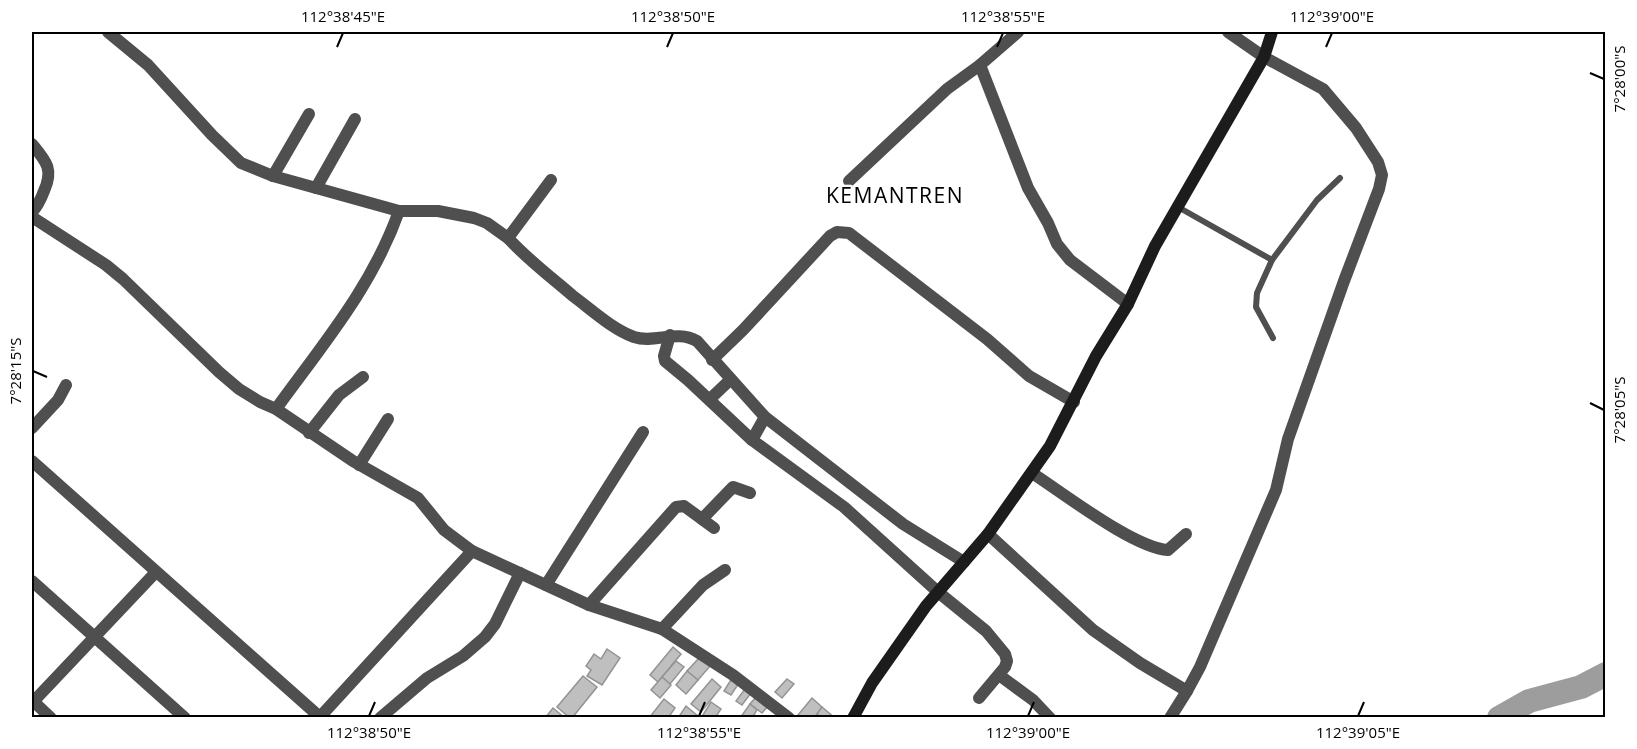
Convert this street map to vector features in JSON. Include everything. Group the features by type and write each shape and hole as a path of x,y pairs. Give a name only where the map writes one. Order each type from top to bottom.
{"street":[{"path":"108,32 148,65 241,163 273,176 398,213 438,212 474,218 487,223 508,238 530,261 604,320 623,331 667,345 691,338 697,342 727,383 763,420 860,506 938,591 986,631 1005,654 1007,661 1005,667 980,698"},
{"path":"849,181 947,88 981,64 1018,32"},
{"path":"1170,717 1200,667 1276,490 1288,439 1382,176 1378,162 1356,128 1323,89 1263,57 1228,32"},
{"path":"853,717 872,683 938,591 988,534 1032,473 1074,402 1096,356 1128,304 1155,246 1263,57 1272,32"},
{"path":"981,64 1028,188 1057,244 1070,260 1128,304"},
{"path":"273,176 309,114"},
{"path":"316,188 355,119"},
{"path":"32,144 47,165 50,175 40,200 32,212"},
{"path":"508,238 551,180"},
{"path":"276,409 347,313 376,264 398,213"},
{"path":"32,217 114,272 219,372 248,395 276,409 359,465 418,498 444,530 472,552 589,605 662,629 733,675 789,717"},
{"path":"712,360 830,236 842,231 849,233 956,315 1029,376 1074,402"},
{"path":"667,345 665,361 712,398 753,437 801,474 860,506 903,524 958,569"},
{"path":"309,433 339,395 363,377"},
{"path":"712,398 727,383"},
{"path":"32,428 58,400 66,385"},
{"path":"359,465 388,418"},
{"path":"753,437 763,420"},
{"path":"546,585 643,432"},
{"path":"32,461 320,717 472,552"},
{"path":"1032,473 1116,529 1159,550 1167,550 1186,534"},
{"path":"702,519 733,487 750,493"},
{"path":"589,605 676,507 684,506 714,528"},
{"path":"988,534 1093,630 1140,663 1187,691"},
{"path":"662,629 704,585 725,570"},
{"path":"51,717 32,701 156,572"},
{"path":"380,717 426,678 463,656 485,637 495,624 520,573"},
{"path":"32,581 185,717"},
{"path":"999,675 1033,700 1050,717"}],"lane":[{"path":"1273,338 1256,307 1257,293 1272,260 1317,200 1340,178"},
{"path":"1178,207 1272,260"}],"building":[{"path":"673,647 681,654 658,682 650,675"},
{"path":"607,649 620,658 602,685 587,676 591,670 586,666 594,654 601,659"},
{"path":"700,657 711,665 698,680 687,671"},
{"path":"676,661 684,667 670,684 662,677"},
{"path":"687,671 698,680 686,694 676,685"},
{"path":"583,676 597,687 570,718 557,707"},
{"path":"662,677 671,685 660,698 651,690"},
{"path":"732,678 739,683 731,695 724,691"},
{"path":"712,679 721,687 701,712 691,704"},
{"path":"787,679 794,684 782,698 775,692"},
{"path":"745,689 751,693 742,705 736,701"},
{"path":"756,697 768,706 762,713 750,704"},
{"path":"812,698 822,707 814,718 801,718 798,715"},
{"path":"664,699 675,708 668,718 649,718"},
{"path":"711,702 721,709 715,718 701,718"},
{"path":"750,704 757,710 752,718 740,718"},
{"path":"686,706 698,716 696,718 678,718"},
{"path":"822,707 835,718 822,718 817,714"},
{"path":"553,708 565,718 545,718"}],"waterway":[{"path":"1499,718 1529,701 1581,687 1606,674"}],"district":[{"name":"KEMANTREN","path":"895,196"}]}
